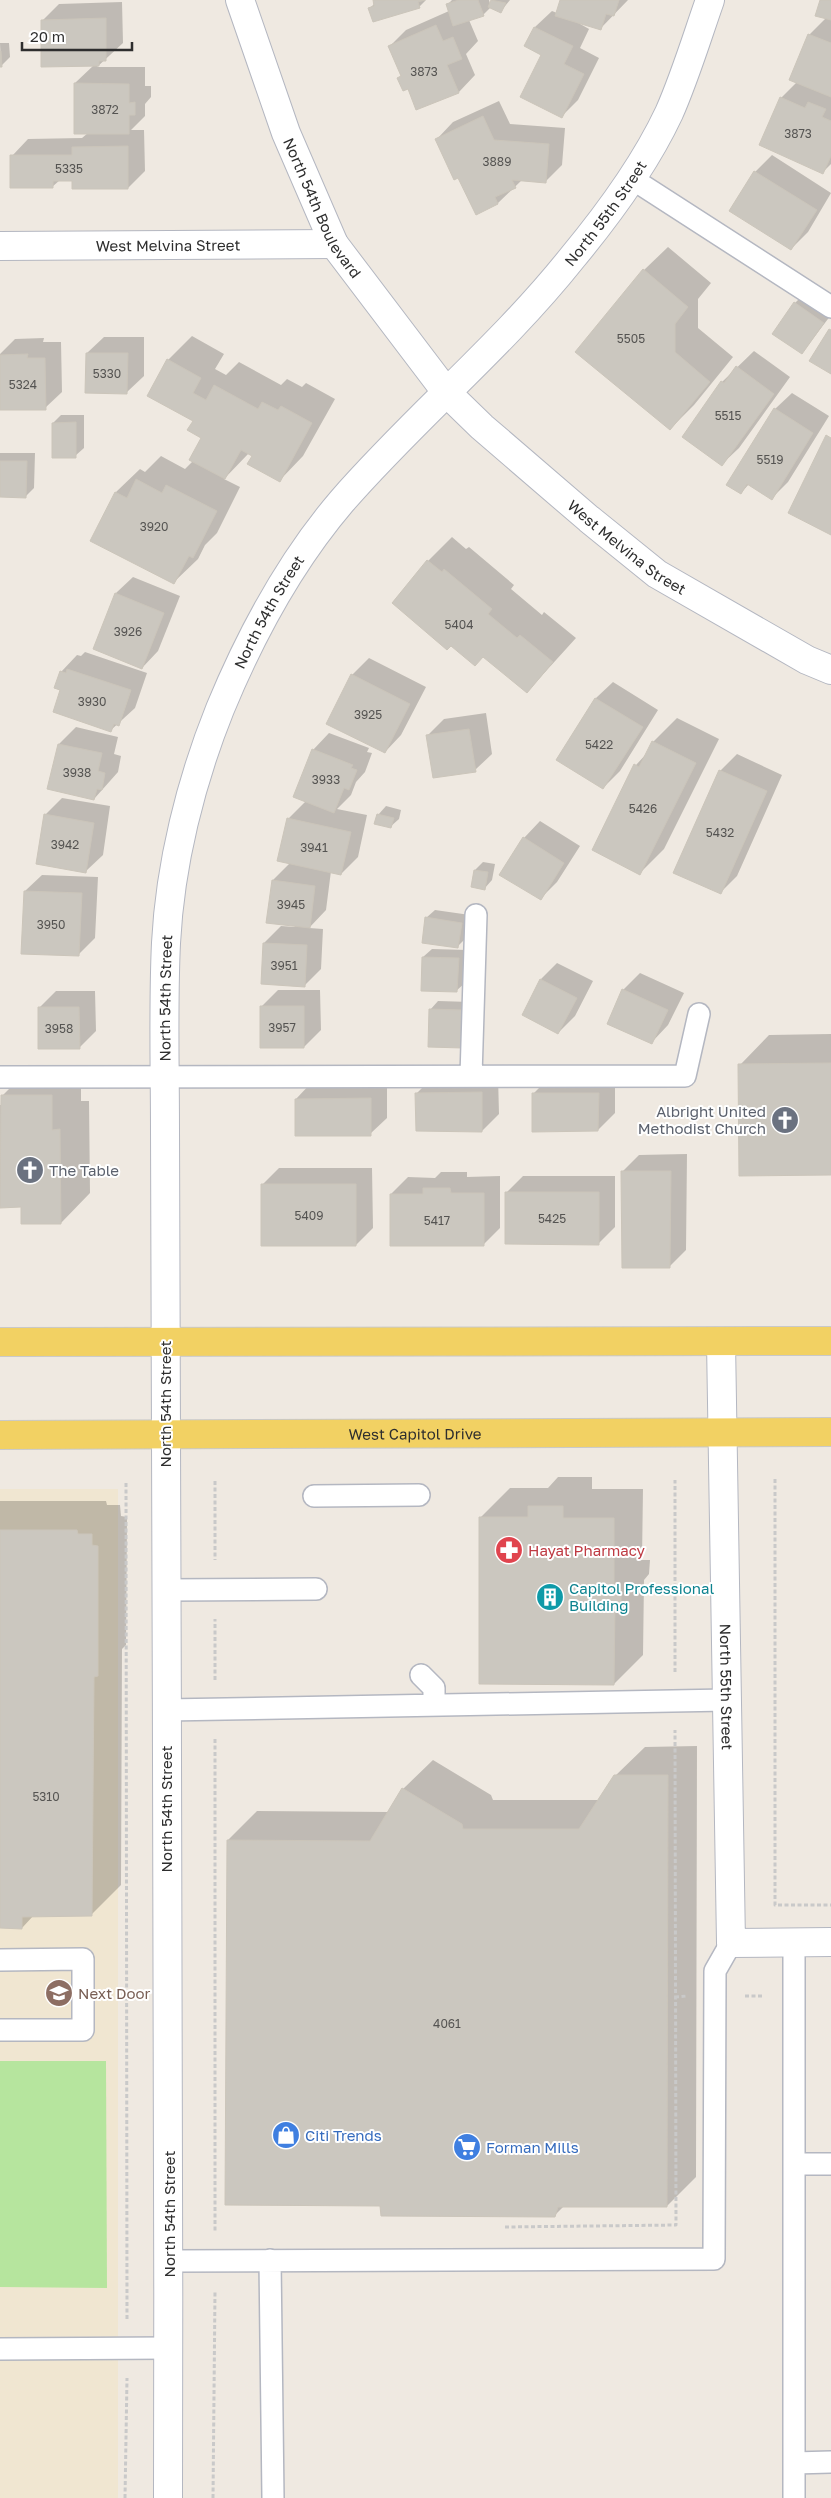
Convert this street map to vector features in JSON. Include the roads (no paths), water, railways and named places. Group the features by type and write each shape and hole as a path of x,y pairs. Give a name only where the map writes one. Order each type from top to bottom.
{"main road":[{"path":"0,1342 721,1342 831,1340"},
{"name":"West Capitol Drive","path":"0,1436 166,1433 831,1432"}],"street":[{"name":"North 54th Boulevard","path":"240,0 286,133 334,244 447,393"},
{"name":"North 55th Street","path":"447,393 505,336 568,263 631,178 668,114 710,0"},
{"name":"West Melvina Street","path":"0,246 334,244"},
{"name":"West Melvina Street","path":"447,393 482,427 560,495 657,574 807,660 831,670"},
{"name":"North 54th Street","path":"168,2498 170,2261 166,1710 165,1076 166,939 175,864 194,785 217,716 248,643 292,568 340,504 447,393"},
{"name":"North 55th Street","path":"721,1342 731,1943"},
{"path":"731,1943 831,1942"}],"lane":[{"path":"631,178 831,307"},
{"path":"471,1076 476,915"},
{"path":"0,1077 685,1076 700,1014"},
{"path":"314,1496 419,1495"},
{"path":"166,1590 316,1590"},
{"path":"422,1675 434,1688 434,1705"},
{"path":"166,1710 727,1700"},
{"path":"794,1942 794,2498"},
{"path":"170,2261 714,2259 715,1971 731,1943"},
{"path":"0,1960 83,1959 83,2030 0,2030"},
{"path":"794,2164 831,2164"},
{"path":"270,2260 273,2498"},
{"path":"0,2349 169,2348"},
{"path":"794,2463 831,2462"}],"place":[{"name":"Albright United Methodist Church","path":"785,1120"},
{"name":"The Table","path":"30,1170"},
{"name":"Hayat Pharmacy","path":"509,1550"},
{"name":"Capitol Professional Building","path":"550,1597"},
{"name":"Next Door","path":"59,1993"},
{"name":"Citi Trends","path":"286,2135"},
{"name":"Forman Mills","path":"467,2147"}]}
